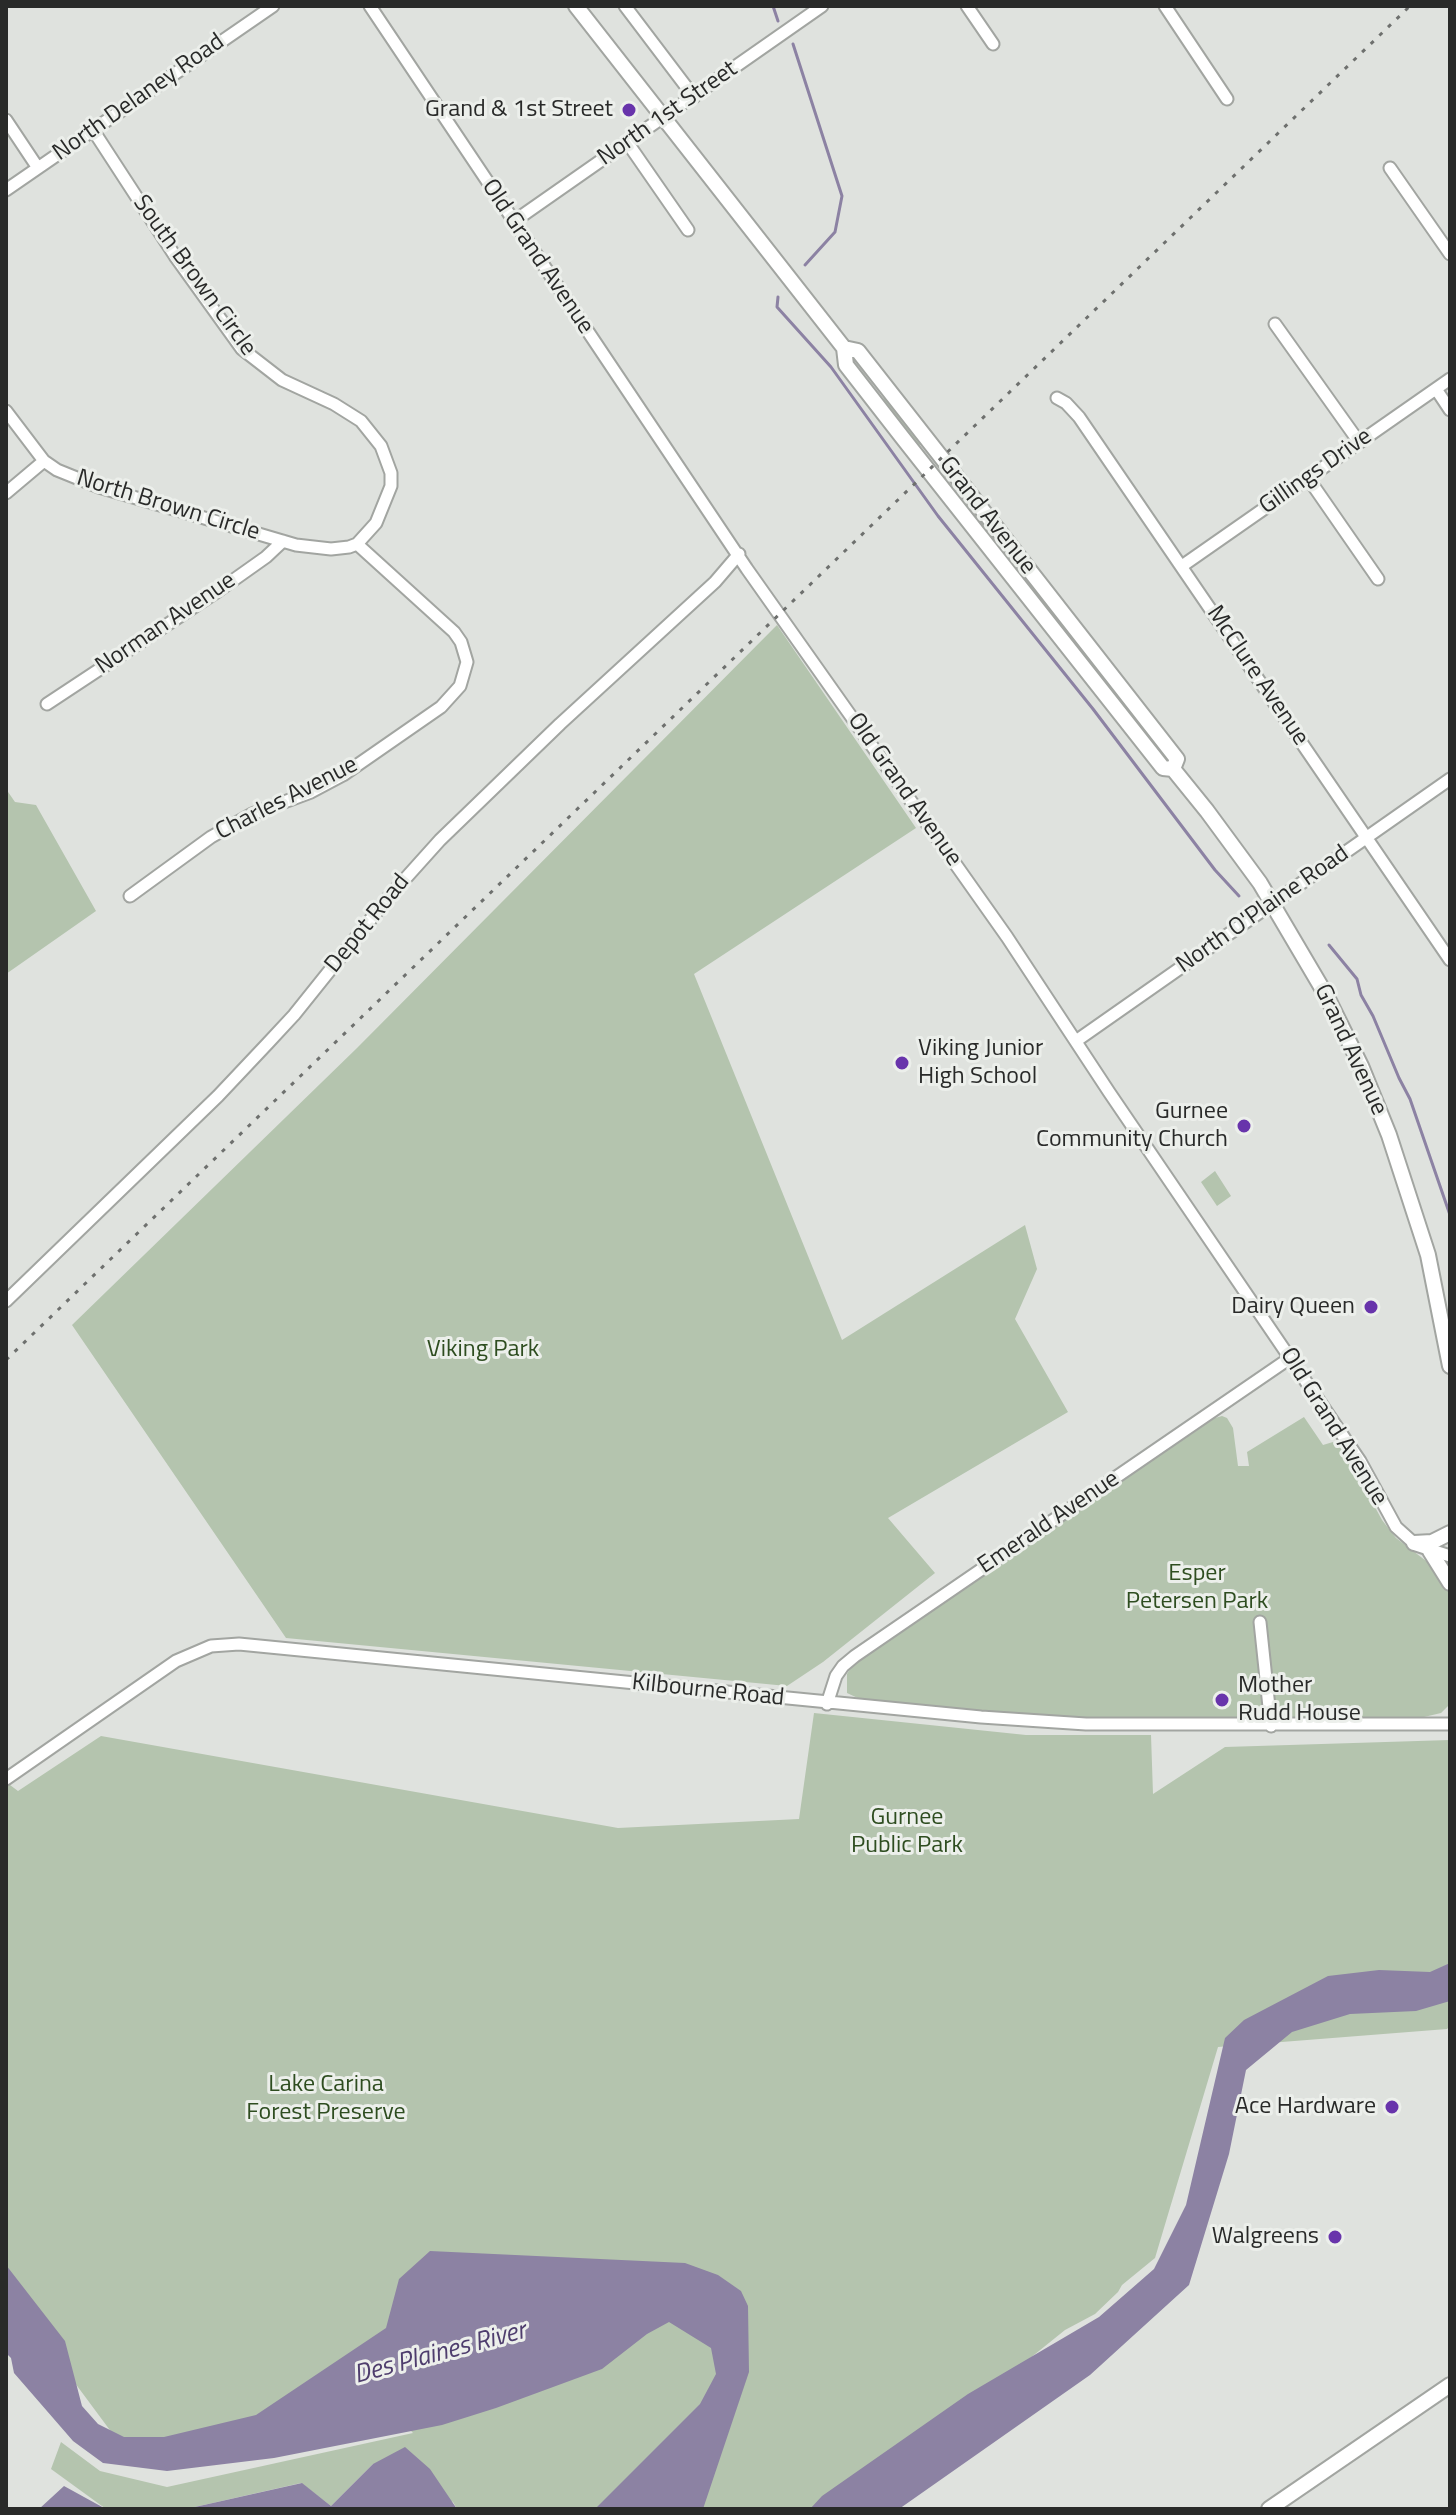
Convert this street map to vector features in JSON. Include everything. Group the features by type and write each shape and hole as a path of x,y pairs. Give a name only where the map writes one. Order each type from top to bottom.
{"main road":[{"name":"Grand Avenue","path":"576,6 844,348 858,351 1177,759 1173,769 1273,903 1342,1026 1389,1135 1428,1255 1450,1366"},
{"path":"1414,1543 1432,1542 1450,1533"},
{"path":"1430,1551 1450,1583"},
{"path":"1269,2509 1450,2385"}],"street":[{"name":"North Delaney Road","path":"6,190 273,6"},
{"name":"Old Grand Avenue","path":"370,6 739,554 1007,937 1360,1461 1396,1527 1414,1543 1450,1556"},
{"path":"625,6 694,97"},
{"name":"North 1st Street","path":"513,222 822,6"},
{"path":"967,6 993,44"},
{"path":"1165,6 1227,99"},
{"path":"6,120 38,168"},
{"name":"South Brown Circle","path":"93,130 175,256 242,349 282,380 349,412 371,431 381,446 391,473 391,486 376,523 357,544"},
{"path":"627,142 688,230"},
{"path":"1390,168 1450,254"},
{"path":"1275,324 1359,442"},
{"name":"Gillings Drive","path":"1182,566 1450,379"},
{"path":"1436,389 1450,410"},
{"name":"McClure Avenue","path":"1057,398 1079,417 1450,960"},
{"name":"North Brown Circle","path":"6,411 44,461 57,470 99,487 283,541 331,549 357,544"},
{"path":"6,493 44,461"},
{"path":"1308,478 1378,579"},
{"name":"Norman Avenue","path":"47,704 218,591 283,541"},
{"name":"Charles Avenue","path":"130,896 211,837 252,814 311,792 343,775 420,723 455,693 466,671 467,662 461,642 454,632 357,544"},
{"name":"Depot Road","path":"6,1301 218,1096 268,1043 440,840 560,724 715,582 739,554"},
{"name":"North O'Plaine Road","path":"1076,1041 1450,779"},
{"name":"Emerald Avenue","path":"827,1704 836,1676 855,1656 1290,1358"},
{"path":"1260,1622 1271,1726"},
{"name":"Kilbourne Road","path":"6,1779 176,1661 211,1646 239,1644 827,1704 1086,1724 1450,1724"}],"green space":[{"path":"886,397 922,443 917,447 881,400"},
{"name":"Viking Park","path":"777,625 916,828 694,974 842,1340 1025,1225 1037,1269 1015,1319 1068,1412 888,1518 935,1573 823,1662 787,1686 286,1638 72,1325 357,1048"},
{"path":"6,789 15,802 36,805 96,911 6,974"},
{"path":"1215,1171 1231,1196 1217,1206 1201,1182"},
{"name":"Esper Petersen Park","path":"1222,1416 1233,1428 1238,1466 1249,1466 1247,1452 1304,1417 1323,1445 1333,1442 1341,1445 1382,1520 1396,1538 1438,1570 1448,1585 1450,1595 1450,1704 1441,1713 1424,1717 1055,1717 862,1700 847,1693 847,1674 851,1667 880,1645"},
{"name":"Lake Carina Forest Preserve","path":"814,1713 1026,1735 1151,1735 1153,1794 1225,1747 1450,1740 1450,2026 1447,2029 1218,2047 1155,2258 1122,2285 1095,2314 1065,2330 837,2509 457,2509 453,2502 373,2464 331,2506 301,2483 186,2509 106,2509 51,2469 61,2442 100,2471 167,2487 413,2433 392,2411 135,2464 6,2290 6,1782 18,1791 101,1736 618,1828 799,1819"}],"water":[{"path":"1450,1963 1450,2001 1416,2011 1350,2014 1292,2032 1246,2070 1229,2154 1189,2285 1090,2375 899,2509 810,2509 822,2496 968,2394 1099,2317 1154,2269 1186,2205 1225,2038 1244,2020 1328,1976 1379,1970 1430,1972"},
{"name":"Des Plaines River","path":"430,2251 685,2263 718,2275 741,2291 748,2306 749,2372 703,2509 595,2509 700,2404 716,2374 711,2348 669,2322 647,2334 602,2369 442,2425 274,2458 167,2471 103,2463 73,2441 14,2373 11,2358 6,2353 6,2265 65,2341 82,2406 98,2424 124,2437 164,2437 256,2415 386,2328 399,2279"},
{"path":"405,2447 430,2469 457,2509 186,2509 302,2483 331,2506 373,2464"},
{"path":"64,2486 104,2508 106,2509 39,2509"}],"waterway":[{"path":"773,6 778,21"},
{"path":"793,44 842,196 835,232 805,265"},
{"path":"778,297 777,307 831,367 938,516 1093,709 1215,870 1239,896"},
{"path":"1329,945 1357,979 1361,995 1410,1099 1450,1215"}],"railway":[{"path":"6,1360 1410,6"}],"place":[{"name":"Grand & 1st Street","path":"629,110"},
{"name":"Viking Junior High School","path":"902,1063"},
{"name":"Gurnee Community Church","path":"1244,1126"},
{"name":"Dairy Queen","path":"1371,1307"},
{"name":"Mother Rudd House","path":"1222,1700"},
{"name":"Ace Hardware","path":"1392,2107"},
{"name":"Walgreens","path":"1335,2237"}],"park label":[{"name":"Gurnee Public Park","path":"907,1832"}]}
